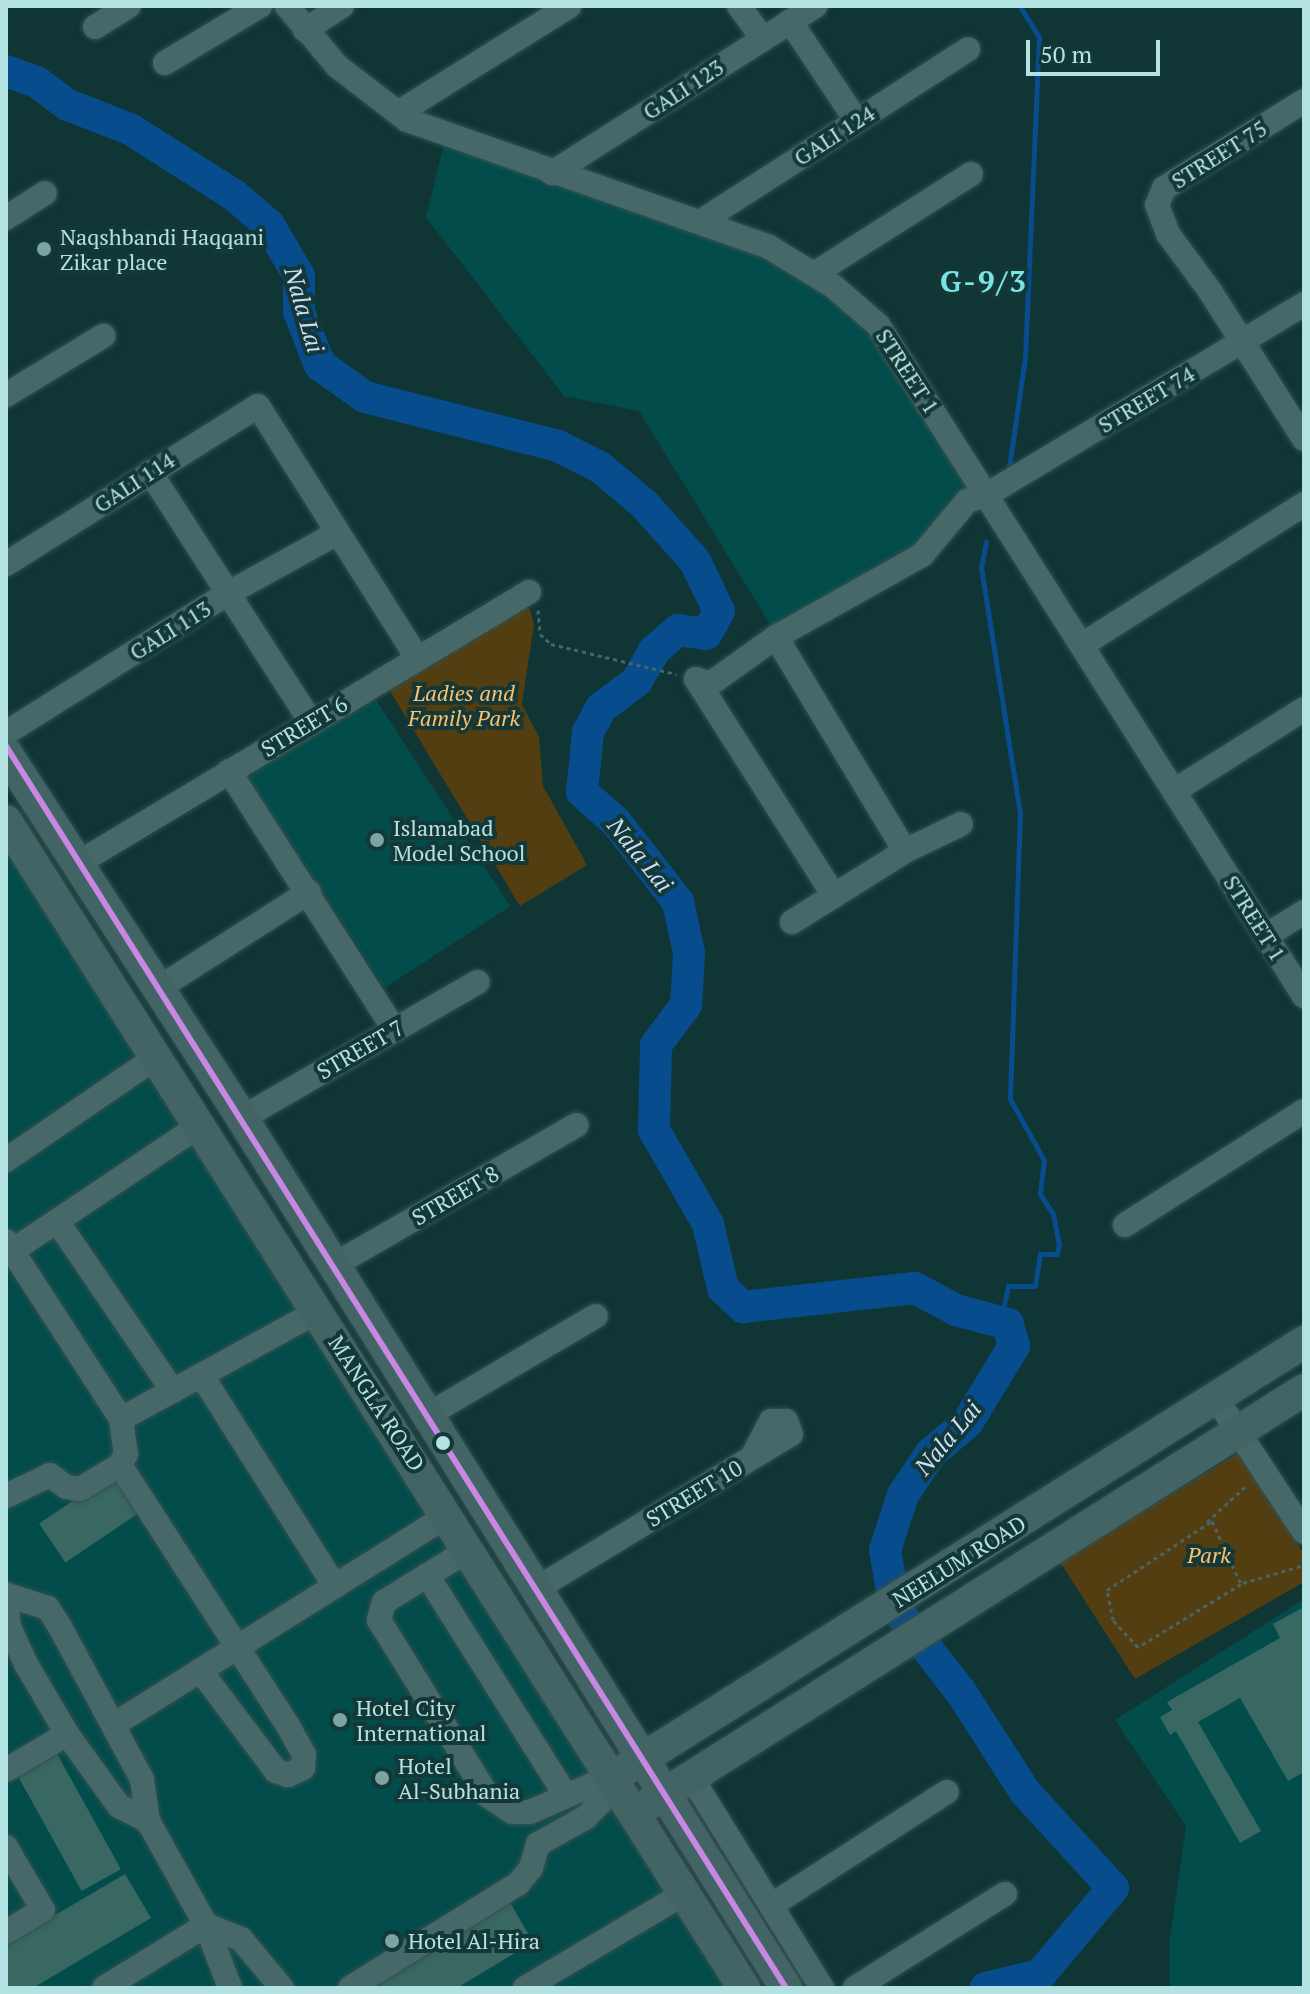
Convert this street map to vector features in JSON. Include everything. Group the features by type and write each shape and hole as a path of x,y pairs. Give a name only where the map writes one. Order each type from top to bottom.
{"main road":[{"name":"MANGLA ROAD","path":"7,746 16,786 80,862 642,1761 678,1784 786,1988"},
{"name":"MANGLA ROAD","path":"6,821 202,1124 744,1988"},
{"name":"NEELUM ROAD","path":"612,1776 642,1761 1304,1342"},
{"name":"NEELUM ROAD","path":"636,1812 1304,1390"}],"street":[{"path":"95,27 129,6"},
{"path":"165,63 260,6"},
{"name":"STREET 1","path":"287,6 337,66 398,113 444,137 769,247 814,274 878,325 1304,996"},
{"path":"305,30 342,6"},
{"path":"398,113 569,6"},
{"path":"739,6 762,38"},
{"name":"GALI 123","path":"552,173 815,6"},
{"path":"790,21 856,120"},
{"name":"GALI 124","path":"700,222 968,49"},
{"name":"STREET 75","path":"1304,101 1164,188 1157,205 1168,234 1243,341 1304,439"},
{"path":"814,274 971,174"},
{"path":"6,218 45,193"},
{"name":"STREET 74","path":"696,679 710,684 776,637 922,555 967,501 988,494 1304,304"},
{"path":"6,395 103,336"},
{"name":"GALI 114","path":"6,564 252,406 262,411 337,533"},
{"path":"150,472 311,722"},
{"path":"1082,645 1304,504"},
{"path":"337,533 416,656"},
{"name":"GALI 113","path":"7,746 227,594 337,533"},
{"name":"STREET 6","path":"80,862 416,656 529,592"},
{"path":"776,637 905,851"},
{"path":"696,679 834,896"},
{"path":"1174,791 1304,709"},
{"path":"229,771 394,1029"},
{"path":"792,922 905,851 961,824"},
{"path":"159,988 309,892"},
{"path":"1266,936 1304,912"},
{"name":"STREET 7","path":"223,1158 248,1128 394,1029 478,982"},
{"path":"6,1160 158,1056"},
{"path":"1125,1225 1304,1111"},
{"path":"6,1496 50,1475 66,1487 80,1489 120,1465 126,1454 121,1419 9,1246 57,1221 202,1124"},
{"name":"STREET 8","path":"334,1265 576,1125"},
{"path":"57,1221 173,1391"},
{"path":"121,1419 318,1311"},
{"path":"388,1420 422,1410 596,1316"},
{"path":"202,1376 335,1586"},
{"path":"1216,1398 1241,1431 1304,1532"},
{"name":"STREET 10","path":"536,1589 791,1434 786,1421 771,1421 752,1457"},
{"path":"120,1465 239,1646 304,1755 303,1768 288,1775 276,1771 200,1670"},
{"path":"115,1724 448,1515"},
{"path":"470,1549 384,1602 379,1620 479,1782 498,1806 512,1812 530,1812 612,1776"},
{"path":"427,1575 566,1796"},
{"path":"148,1821 119,1806 67,1734 9,1627 6,1594 48,1608 115,1724 142,1779 148,1821 206,1925 230,1988"},
{"path":"6,1770 67,1734"},
{"path":"350,1988 518,1884 531,1868 538,1844 585,1818 606,1797 612,1776"},
{"path":"678,1784 772,1905 822,1988"},
{"path":"772,1905 947,1792"},
{"path":"6,1847 43,1910 6,1932"},
{"path":"530,1987 685,1893"},
{"path":"855,1988 1005,1894"},
{"path":"104,1988 206,1925"},
{"path":"206,1925 241,1939 282,1988"}],"path":[{"path":"529,592 540,615 540,634 551,644 696,679"},
{"path":"1263,1470 1205,1523 1107,1590 1113,1620 1138,1647 1241,1584 1304,1565"},
{"path":"1205,1523 1212,1521 1241,1584"}],"shaded area":[{"path":"444,144 763,255 810,278 872,331 977,496 923,566 784,647 639,411 564,396 426,217"},
{"name":"Islamabad Model School","path":"373,695 510,906 384,988 247,777"},
{"path":"6,836 742,1988 6,1988"},
{"path":"1304,1599 1304,1988 1170,1988 1169,1946 1186,1826 1115,1720"}],"green space":[{"name":"Ladies and Family Park","path":"527,601 534,624 522,704 539,737 543,786 587,865 520,906 387,686"},
{"name":"Park","path":"1238,1453 1304,1554 1304,1582 1135,1679 1060,1562"}],"building":[{"path":"117,1471 143,1510 65,1563 39,1524"},
{"path":"1304,1607 1304,1772 1288,1781 1240,1698 1198,1722 1261,1831 1240,1843 1176,1731 1170,1735 1160,1717 1172,1710 1167,1702 1280,1638 1273,1624"},
{"path":"56,1752 121,1869 82,1891 17,1774"},
{"path":"125,1874 151,1918 33,1988 6,1988 6,1944"},
{"path":"508,1899 533,1942 457,1988 353,1988"}],"waterway":[{"path":"1008,474 1025,357 1039,37 1020,6"},
{"name":"Nala Lai","path":"6,71 37,82 68,105 130,129 234,195 269,225 299,276 299,312 320,365 365,397 558,446 601,468 644,504 695,561 719,611 706,634 678,630 654,651 637,681 601,708 588,732 582,792 616,822 678,902 689,953 686,1005 656,1045 654,1130 708,1224 723,1288 743,1307 915,1288 956,1310 1008,1324 1014,1346 967,1423 931,1453 903,1495 885,1550 892,1589 901,1615 961,1692 1025,1792 1113,1888 1040,1975 986,1988"},
{"path":"986,542 981,567 1020,812 1010,1099 1044,1160 1040,1194 1053,1214 1059,1244 1057,1254 1040,1254 1035,1286 1008,1286 1001,1320"}],"transit line":[{"path":"6,746 786,1988"}],"place":[{"name":"Naqshbandi Haqqani Zikar place","path":"44,249"},
{"name":"Islamabad Model School","path":"377,840"},
{"name":"Hotel City International","path":"340,1720"},
{"name":"Hotel Al-Subhania","path":"382,1778"},
{"name":"Hotel Al-Hira","path":"392,1941"}],"district":[{"name":"G-9/3","path":"984,281"}]}
